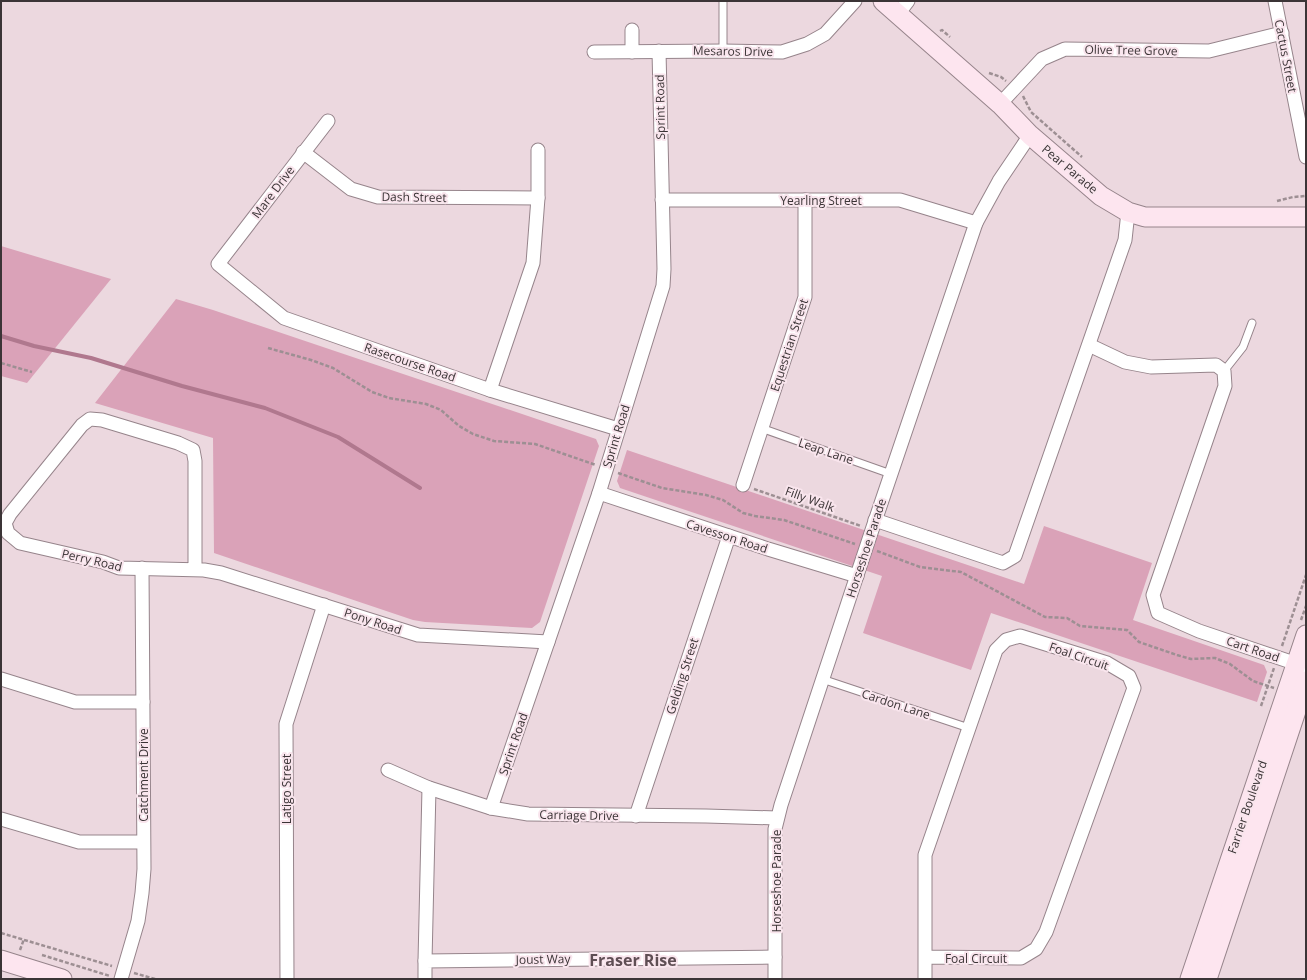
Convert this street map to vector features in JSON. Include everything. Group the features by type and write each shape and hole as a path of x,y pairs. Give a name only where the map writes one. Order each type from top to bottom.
{"street":[{"name":"Mesaros Drive","path":"594,52 782,52 807,44 825,34 855,1"},
{"name":"Pear Parade","path":"883,1 903,7 928,41 1000,104 1030,135 1101,196 1128,212 1145,217 1306,217"},
{"name":"Cactus Street","path":"1275,1 1306,157"},
{"path":"632,30 632,52"},
{"name":"Olive Tree Grove","path":"1000,104 1042,59 1065,49 1209,51 1282,33"},
{"name":"Sprint Road","path":"491,808 599,493 663,286 664,269 659,51"},
{"name":"Mare Drive","path":"218,264 328,121"},
{"name":"Horseshoe Parade","path":"776,979 775,829 777,818 856,576 976,224 999,182 1030,135"},
{"path":"490,390 533,262 538,198 538,150"},
{"name":"Dash Street","path":"303,152 351,189 378,197 538,198"},
{"name":"Yearling Street","path":"662,200 900,200 976,224"},
{"name":"Equestrian Street","path":"743,484 805,296 805,200"},
{"path":"874,525 1003,563 1016,556 1125,240 1128,212"},
{"name":"Rasecourse Road","path":"218,264 284,318 490,390 618,430"},
{"path":"1088,345 1125,362 1151,367 1216,366 1224,371"},
{"name":"Cart Road","path":"1224,371 1225,386 1153,595 1158,613 1199,631 1301,665"},
{"name":"Perry Road","path":"90,419 102,420 178,443 193,450 195,461 199,570 142,568 118,568 103,562 20,543 8,533 5,523 10,514 82,425 90,419"},
{"name":"Cavesson Road","path":"599,493 856,576"},
{"name":"Gelding Street","path":"636,816 729,536"},
{"name":"Catchment Drive","path":"120,975 138,921 142,893 142,568"},
{"name":"Pony Road","path":"199,570 220,573 418,635 548,642"},
{"name":"Latigo Street","path":"287,979 286,724 324,605"},
{"name":"Farrier Boulevard","path":"1190,979 1286,692 1301,665 1306,635"},
{"name":"Foal Circuit","path":"926,957 1020,958 1036,949 1046,932 1134,688 1129,676 1107,663 1020,636 1006,640 996,650 925,855 926,979"},
{"path":"1,679 75,702 143,702"},
{"name":"Farrier Boulevard","path":"1207,979 1306,681"},
{"name":"Carriage Drive","path":"388,770 429,788 491,808 528,814 777,818"},
{"path":"425,979 429,788"},
{"path":"1,819 80,842 143,842"},
{"name":"Joust Way","path":"425,961 775,957"},
{"path":"1,960 62,979"}],"lane":[{"path":"723,1 723,51"},
{"path":"1224,371 1243,347 1252,323"},
{"name":"Leap Lane","path":"761,428 891,474"},
{"name":"Cardon Lane","path":"822,679 969,728"}],"path":[{"path":"928,41 942,30 953,40"},
{"path":"989,72 1001,77 1015,88 1023,96 1031,112 1083,158"},
{"path":"1274,201 1306,196"},
{"path":"268,348 334,368 372,392 389,398 426,404 440,410 459,426 473,434 494,441 536,444 662,488 706,495 723,500 743,512 755,516 784,520 920,567 961,572 1045,617 1067,618 1080,626 1127,630 1139,642 1177,656 1191,659 1215,658 1230,664 1253,680 1286,692"},
{"path":"1,363 32,372"},
{"name":"Filly Walk","path":"743,484 874,525"},
{"path":"1262,706 1306,575"},
{"path":"1,932 120,975"},
{"path":"14,946 21,948"},
{"path":"32,970 120,975 155,979"}],"shaded area":[{"path":"1,246 111,279 27,383 1,376"},
{"path":"176,299 213,310 596,439 599,446 540,622 532,628 413,620 214,553 213,438 95,403"},
{"path":"627,450 1024,584 1044,526 1152,563 1133,620 1264,665 1267,672 1257,702 991,613 971,670 863,633 882,576 620,488 617,481"}],"waterway":[{"path":"1,336 34,346 91,358 182,386 265,408 338,437 420,488"}],"district":[{"name":"Fraser Rise","path":"633,960"}]}
